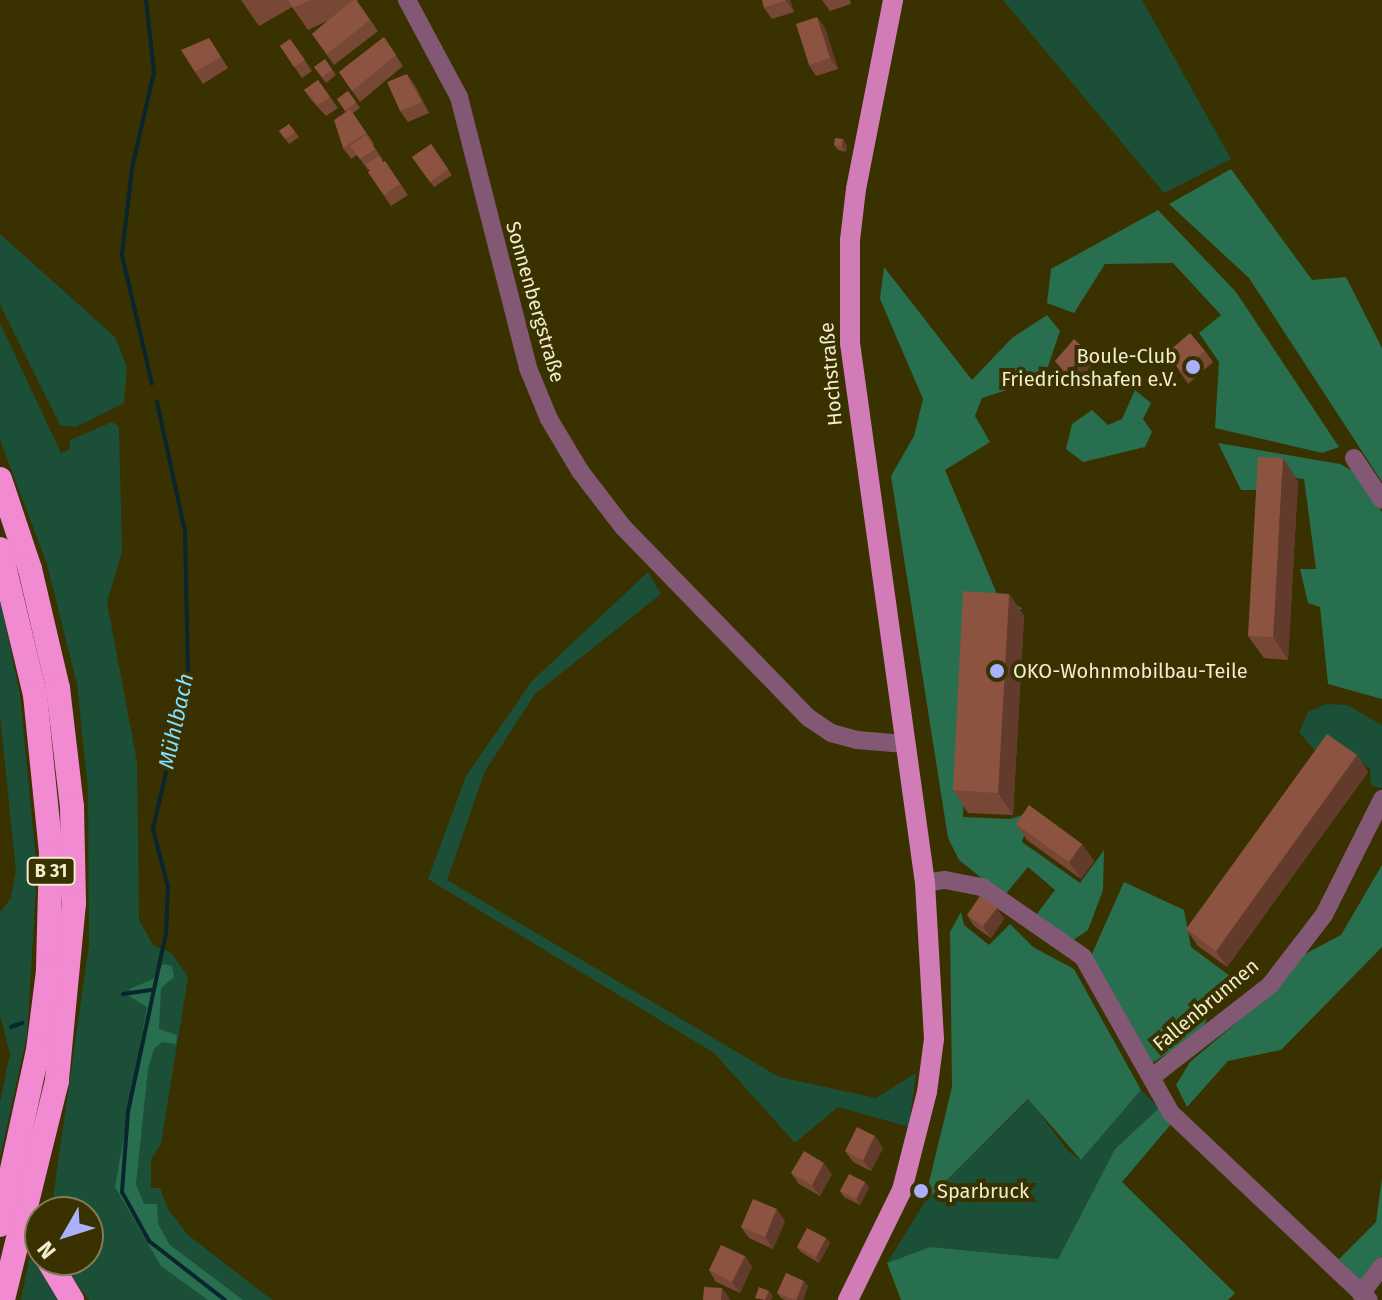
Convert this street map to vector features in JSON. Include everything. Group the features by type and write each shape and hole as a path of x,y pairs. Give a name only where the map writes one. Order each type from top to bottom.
{"highway":[{"name":"B 31","path":"0,479 46,628 72,807 72,959 48,1127 3,1300"},
{"name":"B 31","path":"0,549 35,695 51,853 48,971 38,1050 0,1225"},
{"path":"42,1196 48,1127"},
{"path":"58,1276 72,1300"}],"main road":[{"name":"Hochstraße","path":"893,0 856,189 849,289 861,438 905,744"},
{"path":"848,1300 902,1190 927,1092 935,999 925,883 905,744"}],"street":[{"name":"Sonnenbergstraße","path":"407,0 459,97 528,368 549,419 580,471 623,527 809,718 831,733 857,740 905,744"},
{"path":"1354,458 1382,500"},
{"name":"Fallenbrunnen","path":"1152,1077 1270,985 1324,915 1382,799"},
{"name":"Fallenbrunnen","path":"925,883 945,880 982,887 1083,957 1171,1113 1365,1297 1382,1266"}],"green space":[{"path":"1003,0 1142,0 1231,159 1164,193"},
{"path":"1231,169 1312,280 1346,277 1382,348 1382,482 1249,278 1169,204"},
{"path":"1158,210 1236,292 1339,447 1322,453 1215,428 1219,362 1199,333 1221,315 1173,263 1105,264 1074,313 1047,303 1051,269"},
{"path":"0,234 115,337 127,367 124,403 76,427 60,425 0,305"},
{"path":"884,267 972,380 1012,338 1047,315 1060,331 1044,378 982,398 975,416 990,442 945,470 997,594 1023,609 972,613 963,817 1010,819 1032,812 1022,842 1080,883 1104,850 1103,890 1088,930 1072,941 1036,915 1055,890 1028,867 1004,896 959,860 948,838 891,476 914,436 923,399 880,299"},
{"path":"0,323 61,453 70,449 70,440 112,422 119,427 122,552 107,602 137,762 139,920 153,945 171,953 188,977 161,1144 151,1160 151,1188 160,1188 168,1209 188,1235 272,1300 89,1300 71,1276 104,1276 104,1196 53,1196 89,945 88,790 77,684 47,564 0,440"},
{"path":"1135,390 1151,403 1143,419 1152,432 1145,447 1083,462 1066,449 1072,424 1092,410 1108,425 1122,419"},
{"path":"1218,443 1340,464 1357,473 1382,512 1382,699 1328,684 1320,607 1308,603 1300,569 1316,569 1304,479 1270,475 1269,490 1241,490"},
{"path":"648,572 661,594 535,694 485,771 447,880 779,1077 876,1098 916,1073 909,1127 838,1107 795,1143 714,1053 428,879 466,776 532,681"},
{"path":"0,599 20,695 37,871 27,1035 0,1158 0,1102 10,1054 0,1016 0,912 11,898 16,871 0,716"},
{"path":"1326,704 1347,705 1382,725 1382,788 1371,786 1370,769 1338,747 1323,760 1299,732 1308,712"},
{"path":"1382,865 1382,947 1281,1050 1228,1061 1187,1107 1176,1085 1190,1062 1268,996 1305,954 1341,935"},
{"path":"1124,882 1184,910 1191,947 1242,985 1210,1005 1203,1032 1152,1063 1091,956"},
{"path":"961,912 964,925 989,945 1010,924 1033,947 1074,969 1141,1090 1081,1160 1028,1099 924,1203 952,1087 950,932"},
{"path":"163,964 172,966 174,977 161,988 159,1029 177,1035 176,1044 162,1042 154,1049 148,1069 136,1184 144,1204 157,1204 158,1224 170,1245 243,1300 208,1300 161,1266 115,1187 147,1007 129,996 130,989 153,979"},
{"path":"1141,1090 1159,1108 1115,1149 1058,1259 930,1247 887,1263 924,1203 1029,1099 1067,1150 1081,1160"},
{"path":"1159,1108 1172,1123 1122,1182 1235,1293 1228,1300 901,1300 887,1263 930,1247 1058,1259 1115,1149"},
{"path":"1382,1178 1382,1256 1362,1283 1339,1259 1376,1222"},
{"path":"26,1276 44,1276 58,1300 21,1300"}],"building":[{"path":"288,0 310,0 293,8"},
{"path":"353,0 370,20 327,54 312,34"},
{"path":"762,0 786,0 786,1 764,8"},
{"path":"817,17 830,58 809,65 796,24"},
{"path":"384,37 396,55 352,91 339,72"},
{"path":"209,38 221,57 195,72 181,50"},
{"path":"290,39 305,60 294,67 280,46"},
{"path":"325,59 332,70 322,77 314,67"},
{"path":"407,74 422,102 400,111 387,82"},
{"path":"318,80 330,97 318,105 304,90"},
{"path":"348,91 356,102 345,111 337,99"},
{"path":"350,109 366,133 343,148 334,120"},
{"path":"289,124 295,132 285,139 279,131"},
{"path":"366,135 375,149 360,159 350,146"},
{"path":"835,138 843,139 842,146 834,145"},
{"path":"431,144 448,169 430,182 412,157"},
{"path":"379,156 383,163 370,171 366,164"},
{"path":"385,161 400,184 384,195 368,172"},
{"path":"1190,333 1205,351 1180,372 1168,352"},
{"path":"1074,339 1087,351 1068,373 1055,361"},
{"path":"1258,457 1283,458 1273,637 1248,636"},
{"path":"963,591 1009,594 998,793 953,790"},
{"path":"1327,734 1357,755 1216,951 1186,929"},
{"path":"1029,805 1082,844 1069,862 1016,824"},
{"path":"980,896 997,908 983,926 967,915"},
{"path":"857,1127 875,1136 863,1160 845,1151"},
{"path":"804,1151 824,1163 812,1185 791,1173"},
{"path":"849,1174 865,1182 856,1199 840,1191"},
{"path":"753,1199 777,1209 765,1237 741,1227"},
{"path":"807,1228 826,1238 816,1257 797,1247"},
{"path":"721,1245 745,1256 732,1282 709,1270"},
{"path":"786,1273 804,1281 796,1300 777,1293"},
{"path":"704,1287 722,1288 721,1300 703,1300"},
{"path":"759,1287 769,1291 765,1300 755,1298"}],"waterway":[{"name":"Mühlbach","path":"146,0 154,72 132,168 122,255 152,384"},
{"name":"Mühlbach","path":"157,402 185,531 188,677 153,829 168,887 166,933 128,1112 122,1192 149,1241 225,1300"},
{"name":"Mühlbach","path":"123,994 151,990"},
{"name":"Mühlbach","path":"11,1027 22,1023"}],"place":[{"name":"Boule-Club Friedrichshafen e.V.","path":"1193,367"},
{"name":"OKO-Wohnmobilbau-Teile","path":"997,671"},
{"name":"Sparbruck","path":"921,1191"}]}
